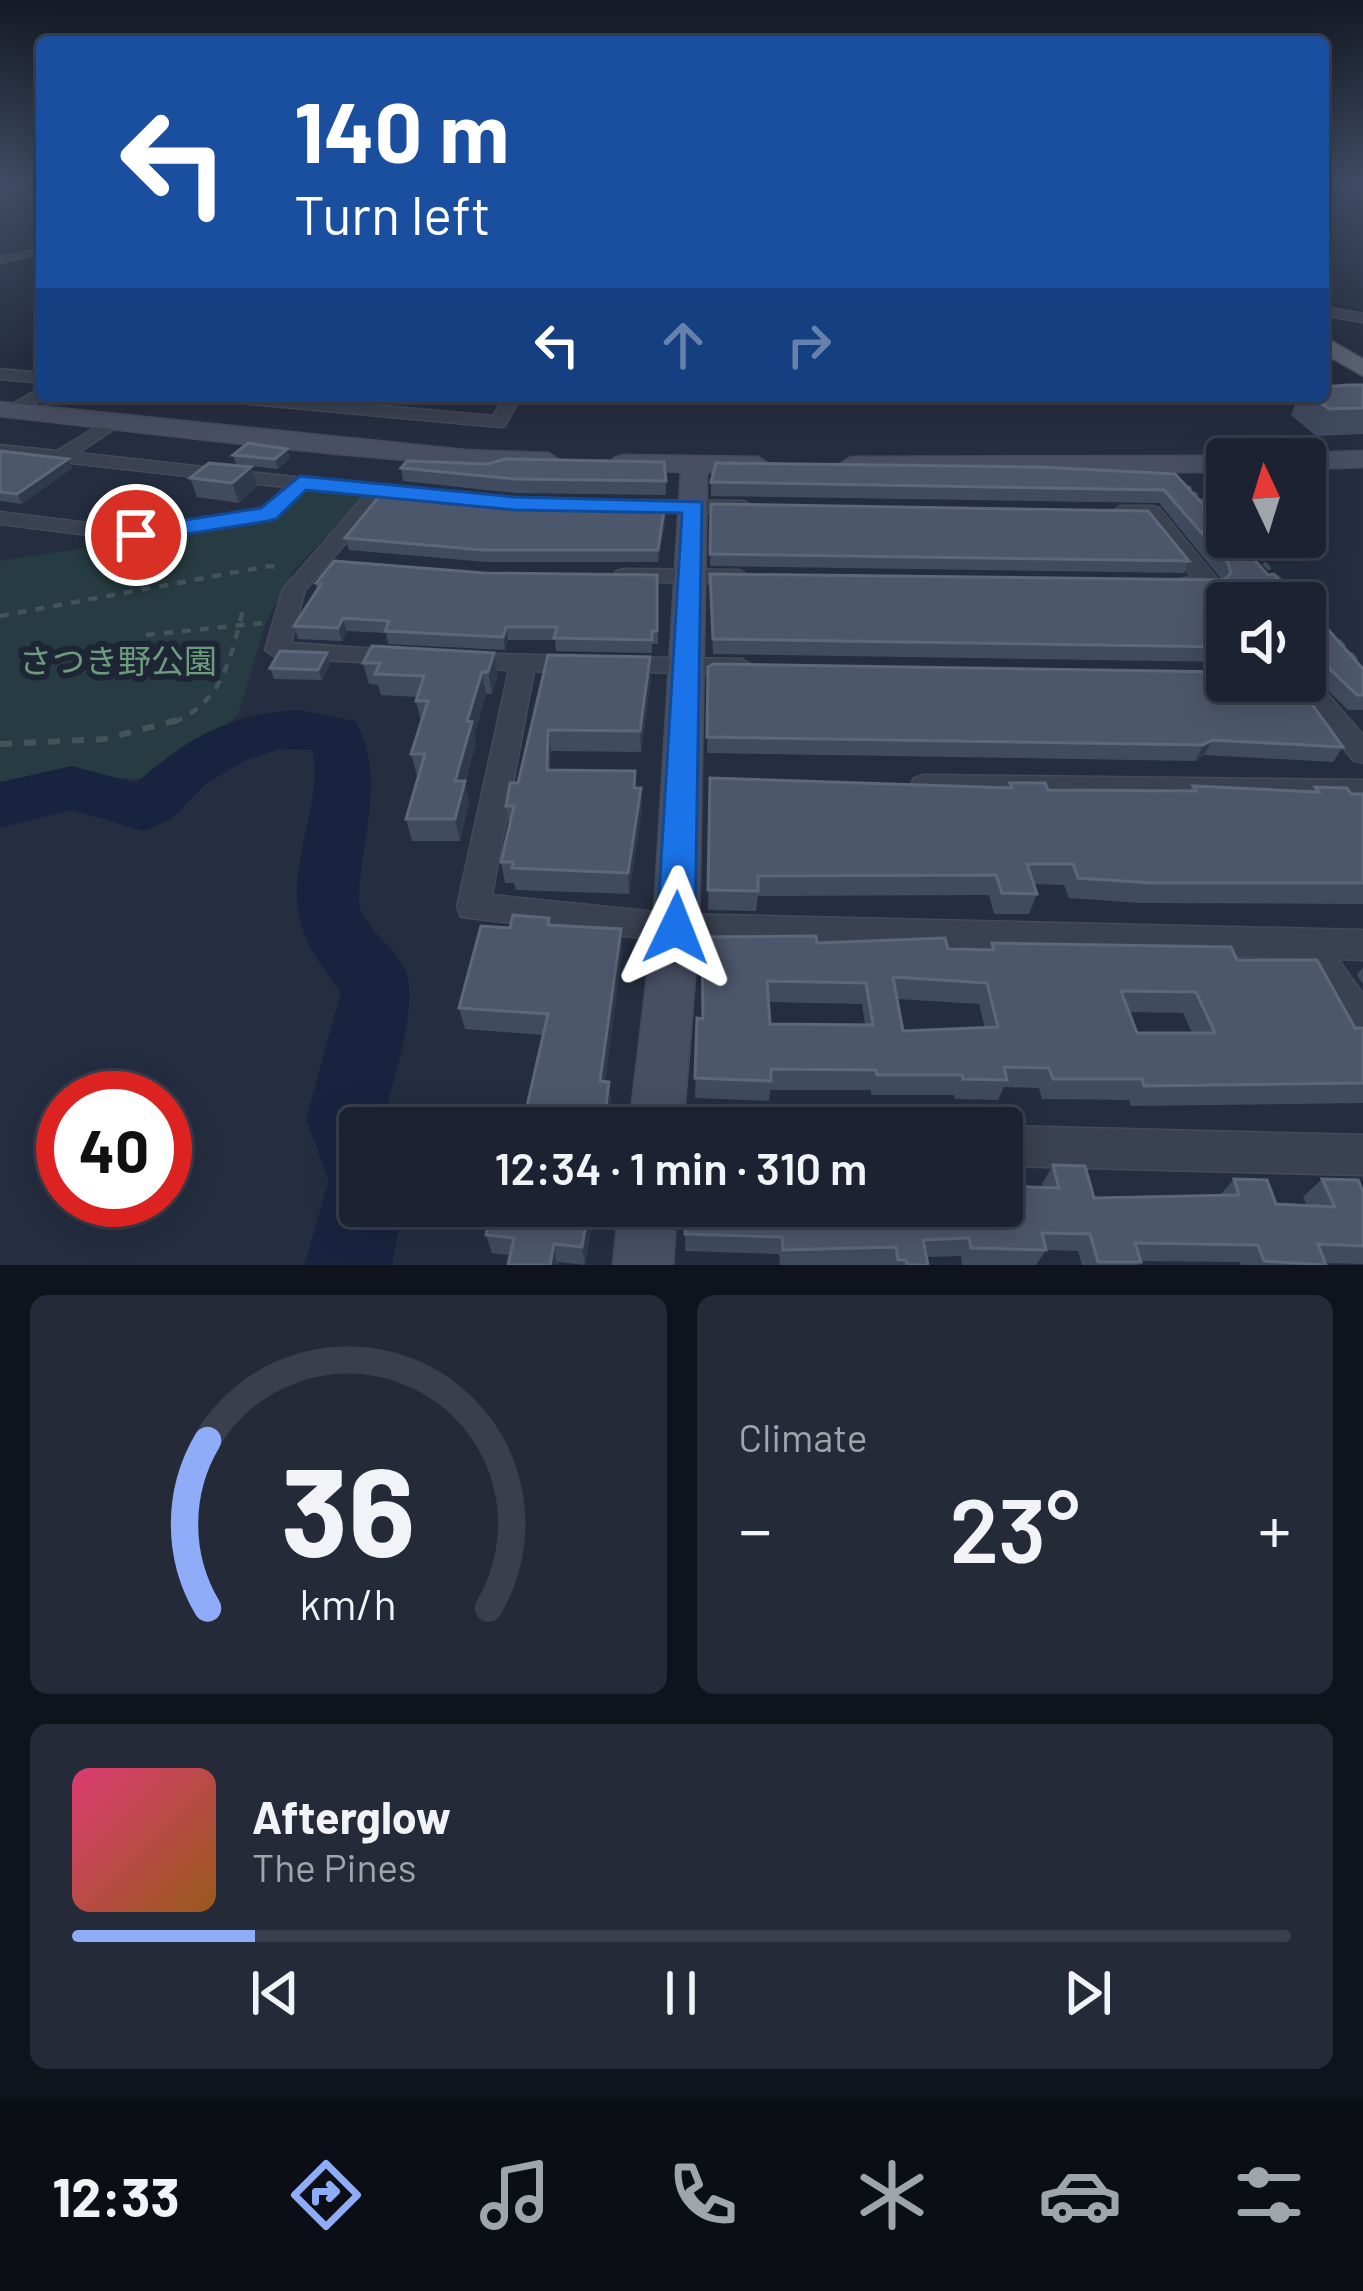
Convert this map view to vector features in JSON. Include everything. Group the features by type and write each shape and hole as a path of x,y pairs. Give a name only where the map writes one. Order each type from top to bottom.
{"main road":[{"path":"1329,332 1363,354"},
{"path":"1329,347 1363,369"}],"street":[{"path":"1329,312 1363,318"},
{"path":"0,374 36,377"},
{"path":"5,410 36,395"},
{"path":"61,456 143,402"},
{"path":"284,402 499,422 510,402"},
{"path":"5,410 465,458 788,465"},
{"path":"0,450 447,498"},
{"path":"1326,460 1363,459"},
{"path":"658,1107 693,783 685,666 694,464"},
{"path":"835,465 1206,464"},
{"path":"0,518 136,535 268,514 300,483"},
{"path":"379,492 327,565 294,589 277,650 523,663 779,668"},
{"path":"604,505 762,508"},
{"path":"1106,512 1151,512 1210,585 1163,584"},
{"path":"598,575 759,578"},
{"path":"523,663 473,907 676,928 1363,945"},
{"path":"1319,702 1363,753"},
{"path":"893,785 1363,791"},
{"path":"1307,943 1363,1024"},
{"path":"1023,1147 1363,1156"},
{"path":"643,1265 647,1227"}],"lane":[{"path":"0,260 36,252"}],"path":[{"path":"1180,478 1206,504"},
{"path":"1259,558 1283,582"},
{"path":"0,616 269,566 327,565"},
{"path":"0,744 76,741 156,728 202,707 220,682 244,606"},
{"path":"146,635 251,624"},
{"path":"1334,636 1363,667"}],"green space":[{"name":"さつき野公園","path":"308,488 365,496 295,569 266,622 238,715 160,778 0,781 0,561 272,519"}],"building":[{"path":"1363,385 1363,408 1329,409 1320,402 1329,402 1329,387"},
{"path":"248,443 287,449 275,459 233,455"},
{"path":"0,451 68,459 17,494 0,492"},
{"path":"505,459 664,462 666,481 514,479 401,468 407,461 488,464"},
{"path":"209,463 251,467 232,483 190,478"},
{"path":"716,463 1039,467 1175,474 1206,507 1206,538 1164,490 711,482"},
{"path":"385,489 513,502 665,504 658,550 484,550 345,538"},
{"path":"711,504 1148,511 1189,561 710,554"},
{"path":"1224,558 1253,558 1281,582 1206,582 1206,647 713,639 710,574 1224,580 1231,573"},
{"path":"334,561 484,573 657,575 657,631 652,631 652,640 554,638 557,627 506,627 503,637 385,631 389,621 343,618 338,628 294,626 321,584 316,583"},
{"path":"1326,627 1363,669 1363,695 1357,695 1326,665"},
{"path":"372,646 494,653 488,672 482,672 467,721 472,722 455,781 465,781 455,819 406,819 425,754 411,754 428,701 416,701 424,676 375,674 380,663 363,663"},
{"path":"280,651 327,653 318,670 270,668"},
{"path":"548,655 650,657 640,731 548,730 547,770 635,771 634,788 641,788 628,873 512,868 513,862 501,862 514,806 506,806 510,783 518,783"},
{"path":"708,667 1206,672 1206,702 1310,702 1343,747 1212,740 1203,745 707,737"},
{"path":"710,778 1012,788 1010,783 1045,783 1048,790 1196,791 1193,786 1319,792 1315,787 1347,788 1351,794 1363,794 1363,883 1152,883 1078,878 1073,864 1027,864 1037,894 1002,893 996,875 758,876 758,891 708,890"},
{"path":"513,915 549,918 548,925 621,929 600,1081 609,1082 606,1107 527,1107 548,1014 459,1008 481,926 510,928"},
{"path":"816,936 817,943 945,938 948,949 994,950 992,943 1231,947 1237,960 1317,960 1355,1028 1363,1028 1363,1083 1144,1086 1142,1079 1053,1079 1049,1068 1004,1067 1007,1080 877,1075 876,1070 771,1069 771,1081 695,1078 697,1018 703,1019 702,937","holes":["893,977 987,983 998,1027 903,1031","767,981 866,983 873,1025 770,1024","1121,991 1196,992 1215,1033 1137,1033"]},
{"path":"1053,1165 1085,1166 1094,1198 1239,1195 1234,1179 1267,1180 1276,1204 1335,1207 1322,1179 1358,1180 1363,1192 1363,1246 1318,1244 1326,1265 1264,1261 1258,1245 1135,1243 1141,1262 1098,1262 1090,1234 1042,1233 1046,1250 971,1248 969,1238 923,1240 928,1265 907,1265 906,1260 898,1260 896,1247 783,1250 782,1237 685,1234 685,1227 1023,1227 1023,1187 1059,1188"},
{"path":"488,1227 585,1227 582,1247 554,1244 550,1265 508,1265 514,1238 486,1235"}],"waterway":[{"path":"0,805 72,788 144,808 193,764 244,739 299,729 336,735 343,784 327,905 335,933 378,986 348,1107"},
{"path":"348,1265 356,1227"}],"route":[{"path":"136,535 268,514 300,483 515,503 694,507 676,928"}]}
